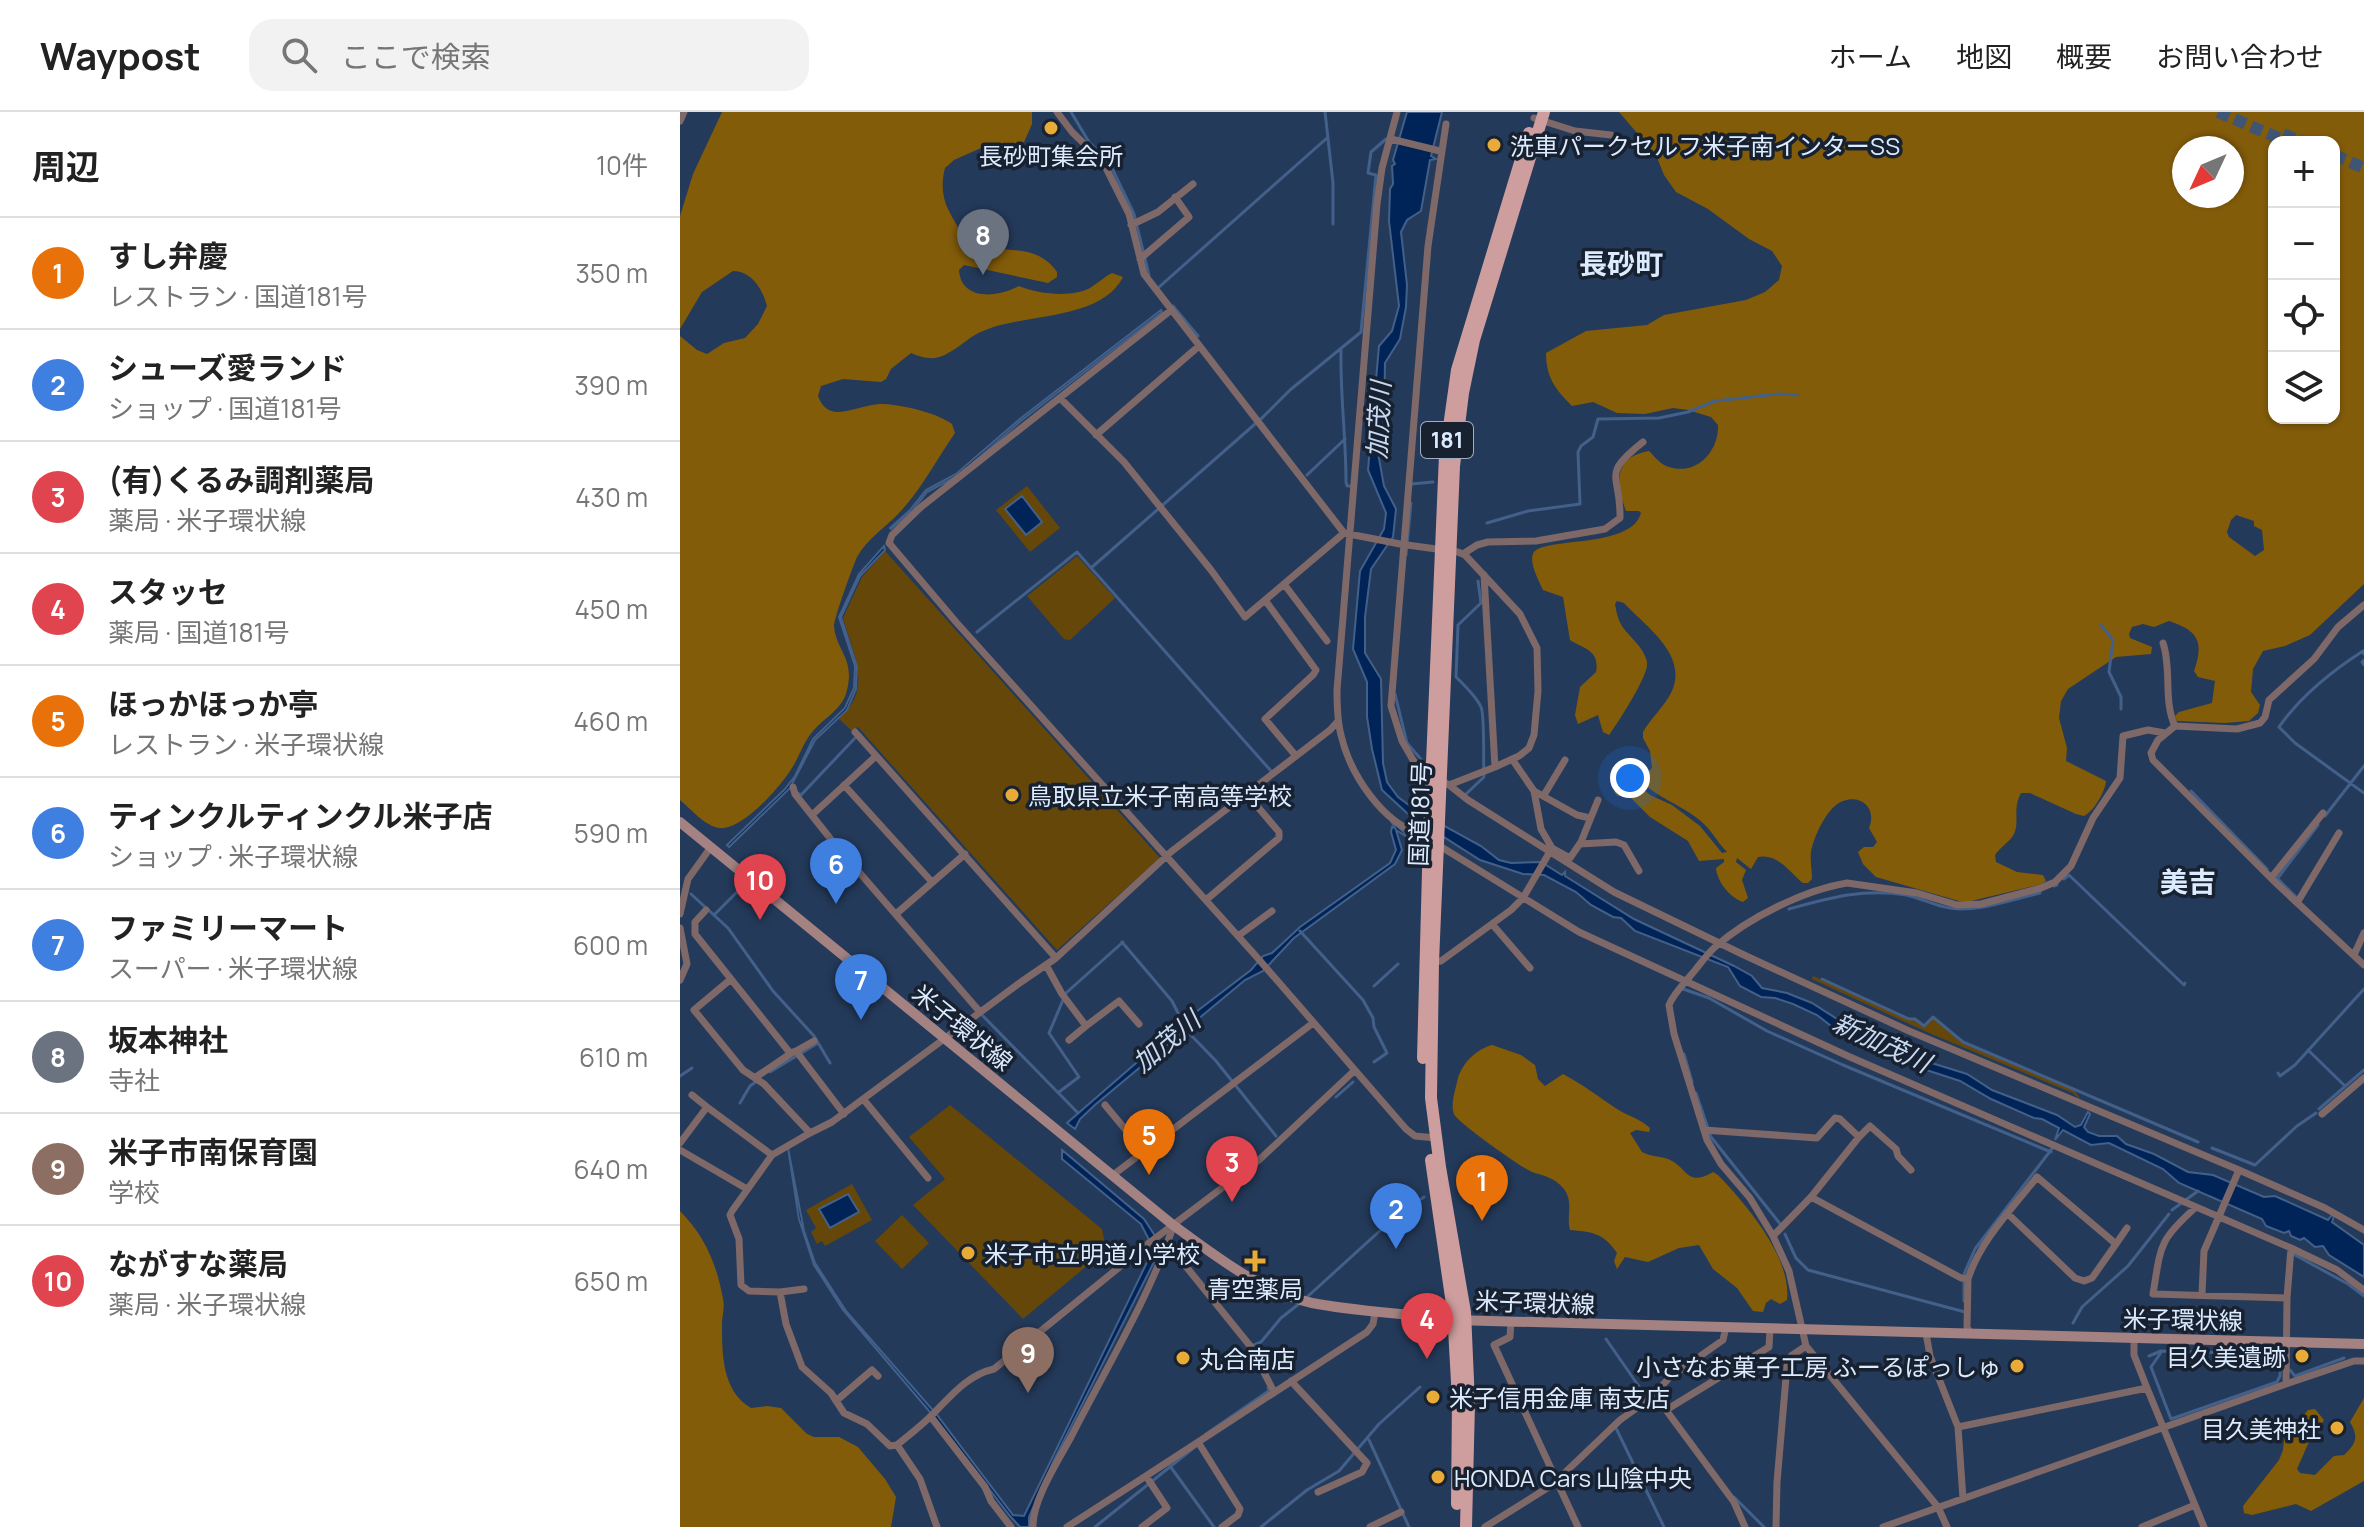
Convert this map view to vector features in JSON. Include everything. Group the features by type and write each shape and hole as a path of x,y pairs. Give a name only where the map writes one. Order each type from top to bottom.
{"highway":[{"name":"国道181号","path":"1466,1527 1469,1403 1423,1076 1452,551 1445,455 1457,370 1539,116"},
{"name":"国道181号","path":"1458,1527 1459,1320"}],"main road":[{"name":"米子環状線","path":"680,822 1173,1225 1244,1275 1278,1292 1312,1303 1459,1320 2364,1344"}],"street":[{"path":"680,121 684,112"},
{"path":"1397,112 1393,140 1382,168 1377,204 1337,690 1338,721 1344,747 1358,778 1370,795 1400,825 1434,840 1579,932 1688,979 1850,1057 2291,1248 2337,1270 2364,1290"},
{"path":"1058,113 1072,132 1103,162 1131,225 1144,274 1170,311 1350,534 1401,545 1452,551 1488,542 1536,541 1605,529 1620,518 1614,471 1626,455 1643,442"},
{"path":"1539,116 1575,131 1611,135"},
{"path":"1446,124 1436,150 1401,545 1391,706 1402,741 1413,760 1468,800 1614,892 1718,945 1909,1031 2325,1208 2364,1230"},
{"path":"1393,140 1436,150"},
{"path":"1131,225 1158,212 1193,184"},
{"path":"1140,259 1189,217 1175,197"},
{"path":"1170,311 921,507 892,535 889,543 1411,1135 1432,1138"},
{"path":"1096,435 1199,346"},
{"path":"1060,398 1124,462 1245,617 1350,534"},
{"path":"1440,779 1495,767 1529,748 1534,735 1538,691 1538,654 1520,614 1484,575 1452,551"},
{"path":"1484,575 1495,767"},
{"path":"1284,584 1327,641"},
{"path":"1265,600 1316,670 1265,719 1296,756"},
{"path":"2364,605 2338,627 2314,659 2269,700 2265,717 2260,723 2237,729 2175,726 2165,733 2151,753 2153,760 2271,878 2364,965"},
{"path":"2163,643 2175,726"},
{"path":"804,1289 749,1291 741,1285 739,1239 730,1215 772,1155 844,1114 1056,958 1167,856 1338,721"},
{"path":"1947,1527 1938,1507 1806,1346 1789,1271 1773,1236 1750,1198 1722,1166 1704,1130 1669,1013 1671,999 1718,945 1739,930 1789,901 1837,885 1847,883 1906,891 1957,905 1981,904 2048,885 2071,866 2093,818 2120,778 2123,736 2148,730 2165,733"},
{"path":"855,732 1056,958"},
{"path":"812,815 876,756"},
{"path":"1512,759 1534,791 1541,829 1550,853"},
{"path":"1544,795 1565,760"},
{"path":"844,785 932,882"},
{"path":"793,787 812,815 980,1012"},
{"path":"1534,791 1577,815 1590,818"},
{"path":"1206,900 1279,838 1279,832 1246,793"},
{"path":"1550,853 1570,858 1580,844 1598,800"},
{"path":"2271,878 2323,813"},
{"path":"2297,903 2339,833"},
{"path":"1580,844 1616,842 1624,845 1639,871"},
{"path":"680,914 686,883 711,847"},
{"path":"1429,962 1441,961 1524,896 1550,853"},
{"path":"896,914 965,854"},
{"path":"706,910 695,922 695,934 844,1114"},
{"path":"1238,936 1272,911"},
{"path":"1492,924 1530,968"},
{"path":"680,928 687,964 680,980"},
{"path":"2354,955 2364,933"},
{"path":"1046,965 1062,994 1086,1026"},
{"path":"731,979 694,1010 743,1070 756,1077 810,1133"},
{"path":"1069,1040 1119,1001 1139,1024"},
{"path":"1113,1175 1313,1023"},
{"path":"756,1077 814,1041"},
{"path":"780,1292 786,1324 800,1364 831,1393 844,1413 867,1424 890,1446 897,1445 979,1372 994,1369 1259,1160 1354,1071"},
{"path":"2322,1114 2364,1078"},
{"path":"692,1095 772,1155"},
{"path":"864,1100 928,1178"},
{"path":"1105,1105 1144,1152"},
{"path":"680,1143 707,1107"},
{"path":"1704,1130 1817,1138 1835,1118 1859,1137"},
{"path":"1773,1236 1811,1197 1870,1126 1896,1149 1898,1156 1911,1170"},
{"path":"680,1150 747,1189"},
{"path":"2202,1294 2202,1261 2238,1173"},
{"path":"1970,1334 1967,1327 1968,1279 1973,1262 2037,1177 2116,1244"},
{"path":"1811,1197 1968,1279"},
{"path":"2195,1208 2165,1237 2153,1294 2287,1298"},
{"path":"2008,1214 2075,1278 2084,1281 2092,1278 2127,1228"},
{"path":"1033,1527 1033,1517 1050,1477 1155,1272 1173,1225"},
{"path":"1167,1243 1251,1347 1274,1392"},
{"path":"2286,1384 2285,1341 2291,1248"},
{"path":"1067,1527 1367,1332 1373,1324 1375,1312"},
{"path":"1511,1321 1510,1337 1494,1345 1578,1527"},
{"path":"1485,1527 1527,1503 1556,1480 1682,1367 1723,1340 1726,1327"},
{"path":"1666,1410 1769,1347 1770,1329"},
{"path":"1926,1333 1930,1356 1958,1427 1963,1499"},
{"path":"2134,1338 2134,1355 2204,1527"},
{"path":"1776,1527 1787,1366 1791,1356 1806,1346"},
{"path":"1883,1527 2286,1384 2354,1361 2364,1361"},
{"path":"836,1401 872,1370 878,1376"},
{"path":"1291,1381 1367,1463 1362,1472 1318,1492"},
{"path":"1958,1427 2147,1388"},
{"path":"1652,1397 1666,1410 1734,1502 1745,1527"},
{"path":"931,1417 992,1496 991,1501 1011,1527"},
{"path":"1198,1442 1240,1509 1238,1515 1222,1527"},
{"path":"897,1445 920,1479 937,1527"},
{"path":"1142,1527 1167,1508 1146,1476"},
{"path":"2142,1527 2195,1505"},
{"path":"1370,1527 1401,1512"}],"shaded area":[{"path":"722,112 1032,112 1032,124 1014,165 1000,166 981,148 954,160 945,168 944,196 953,219 968,239 983,246 1039,256 1057,272 1057,277 1048,283 964,265 959,270 961,280 967,288 983,294 1002,293 1019,286 1064,294 1090,288 1112,273 1123,277 1112,291 1080,309 1000,325 935,358 911,353 881,382 843,379 821,386 819,399 824,407 832,411 879,404 907,407 945,420 952,424 955,433 907,504 857,557 834,626 849,670 845,697 810,735 792,768 770,796 739,822 719,828 703,821 680,800 680,336 707,354 724,343 745,338 758,324 767,306 756,282 746,274 733,271 702,292 680,329 680,216 693,174"},
{"path":"1619,112 2364,112 2364,584 2310,635 2263,651 2253,669 2251,692 2260,705 2258,713 2249,721 2177,721 2175,716 2179,712 2212,703 2215,681 2198,677 2194,671 2199,652 2196,639 2187,629 2169,621 2154,627 2143,624 2132,627 2130,638 2152,647 2151,654 2116,657 2068,689 2061,701 2059,718 2067,748 2066,761 2106,781 2098,801 2084,816 2030,793 2021,793 2014,834 1995,855 1996,862 2017,872 2043,875 2046,881 2042,884 1971,901 1959,901 1876,877 1863,864 1858,852 1864,847 1873,847 1877,842 1869,828 1869,809 1862,801 1850,799 1832,808 1820,828 1811,851 1812,879 1808,883 1803,883 1772,858 1758,857 1751,869 1737,858 1736,862 1746,870 1742,880 1748,898 1743,902 1738,900 1725,888 1717,873 1716,868 1724,859 1699,861 1688,841 1650,817 1629,796 1618,796 1614,792 1618,778 1626,774 1650,795 1672,805 1700,826 1722,853 1727,852 1702,822 1642,782 1642,777 1652,768 1643,732 1672,691 1675,678 1669,653 1643,621 1624,603 1617,601 1620,623 1643,652 1646,669 1632,699 1609,735 1603,732 1598,715 1578,724 1575,715 1580,687 1596,672 1596,659 1590,651 1570,640 1563,597 1543,590 1532,562 1533,554 1539,549 1604,537 1634,525 1641,513 1626,511 1619,482 1623,466 1637,454 1649,451 1669,467 1679,469 1697,465 1715,444 1718,425 1711,417 1673,408 1645,414 1617,413 1593,402 1572,406 1553,382 1546,353 1586,331 1647,325 1664,315 1746,300 1765,292 1779,280 1782,266 1772,251 1676,192 1664,175 1656,155","holes":["2236,515 2254,521 2254,526 2262,530 2264,550 2255,556 2229,537 2227,532"]},
{"path":"1027,486 1060,528 1030,552 996,510"},
{"name":"鳥取県立米子南高等学校","path":"885,551 1160,858 1057,950 858,727 852,731 839,719 850,707 858,683 855,658 843,618 862,577"},
{"path":"1077,556 1115,598 1070,640 1064,639 1027,596"},
{"path":"1813,976 1924,1026 1933,1018 1962,1043 2074,1089 2081,1101 2073,1093 1929,1033 1812,979"},
{"path":"1492,1045 1521,1055 1535,1065 1538,1079 1545,1086 1563,1074 1639,1120 1650,1128 1649,1132 1636,1130 1630,1133 1642,1152 1668,1159 1692,1177 1713,1172 1718,1175 1753,1216 1775,1250 1787,1284 1787,1300 1780,1304 1771,1299 1763,1312 1753,1311 1737,1288 1713,1269 1699,1245 1679,1248 1648,1262 1625,1257 1617,1269 1614,1261 1617,1253 1607,1241 1590,1233 1570,1230 1569,1199 1561,1185 1516,1162 1477,1135 1454,1114 1453,1101 1460,1072 1471,1057"},
{"path":"950,1105 1102,1229 1105,1244 1088,1265 1023,1319 913,1205 945,1179 909,1137"},
{"path":"852,1184 872,1220 825,1246 822,1241 817,1244 811,1232 816,1228 806,1210"},
{"path":"680,1211 703,1241 717,1274 724,1302 724,1359 734,1392 751,1408 781,1408 807,1434 839,1437 858,1447 896,1497 891,1527 680,1527"},
{"path":"902,1215 929,1243 902,1269 875,1241"},
{"path":"2364,1398 2364,1481 2311,1511 2296,1504 2252,1515 2244,1513 2243,1506 2279,1460 2284,1440 2308,1410 2315,1409 2324,1420 2308,1444 2297,1469 2300,1473 2315,1475 2334,1456 2344,1455 2351,1447 2355,1432 2350,1422"}],"water":[{"path":"1407,112 1442,112 1431,156 1436,159 1430,160 1421,211 1407,220 1401,232 1407,285 1406,307 1400,339 1385,363 1384,418 1378,453 1384,486 1396,509 1393,537 1371,569 1365,617 1365,653 1381,679 1383,763 1387,782 1398,797 1499,860 1511,863 1541,862 1562,875 1565,872 1565,876 1634,919 1734,966 1752,976 1762,988 1812,1003 1848,1026 1889,1040 1922,1060 1967,1074 1992,1090 2057,1115 2075,1127 2081,1125 2088,1112 2090,1114 2084,1127 2088,1132 2099,1136 2117,1136 2126,1144 2154,1154 2188,1172 2213,1175 2264,1197 2275,1196 2328,1220 2332,1215 2332,1222 2364,1245 2364,1277 2329,1255 2323,1246 2315,1247 2304,1238 2300,1240 2291,1236 2289,1231 2284,1233 2266,1226 2262,1219 2179,1183 2163,1169 2109,1143 2091,1145 2063,1130 2055,1140 2059,1128 2042,1119 1991,1099 1960,1081 1911,1065 1881,1047 1840,1033 1817,1015 1793,1004 1761,997 1740,986 1728,967 1635,931 1621,918 1591,905 1576,892 1544,875 1523,874 1480,860 1408,814 1382,790 1367,717 1367,682 1353,649 1360,571 1384,529 1386,513 1368,470 1379,346 1392,331 1399,306 1389,221 1390,189 1393,184 1393,160"},
{"path":"1161,310 1022,420 959,475 927,492 912,511 890,528 926,490 956,474 1021,418"},
{"path":"1022,496 1042,522 1026,535 1005,509"},
{"path":"884,546 885,550 860,576 841,617 857,667 856,689 847,710 815,740 790,788 729,847 727,845 785,789 813,739 845,708 854,688 855,666 839,617 859,574"},
{"name":"加茂川","path":"1391,821 1415,842 1396,830 1402,850 1395,864 1294,938 1263,971 1245,980 1096,1104 1080,1119 1075,1129 1067,1123 1188,1018 1251,970 1263,956 1272,953 1300,927 1390,863 1396,850 1391,832 1392,827 1395,828"},
{"path":"788,1148 804,1231 815,1263 846,1311 937,1415 1013,1515 1024,1516 1152,1252 1141,1224 1062,1159 1062,1150 1144,1219 1159,1242 1156,1258 1054,1460 1029,1517 1029,1527 1020,1527 1010,1516 930,1412 843,1310 814,1265 799,1219"},
{"path":"848,1194 859,1212 830,1228 819,1209"}],"waterway":[{"path":"1071,112 1089,142 1109,162 1134,214 1149,275"},
{"path":"1325,112 1333,183 1333,224"},
{"path":"1158,288 1327,138"},
{"path":"1091,568 1290,390 1361,332 1376,175 1368,173 1371,152 1386,139"},
{"path":"1173,306 1198,336"},
{"path":"1341,349 1346,482 1350,486"},
{"path":"1487,523 1528,511 1580,504 1578,452 1593,437 1598,419 1659,418 1688,412 1715,401 1777,394 1797,395"},
{"path":"1307,475 1345,439"},
{"path":"1411,484 1433,482"},
{"path":"1406,555 1411,503"},
{"path":"977,632 1077,552 1271,771"},
{"path":"1466,794 1484,777 1483,719 1479,703 1456,677 1458,625 1481,603 1478,581"},
{"path":"2101,625 2113,640 2109,672 2121,697 2121,709"},
{"path":"2364,654 2363,651 2317,685 2279,727 2295,743 2364,793"},
{"path":"2364,660 2364,665"},
{"path":"1395,694 1407,743 1425,764"},
{"path":"796,792 801,795 855,738"},
{"path":"2325,816 2364,766"},
{"path":"2191,791 2267,869"},
{"path":"2277,879 2318,825"},
{"path":"2064,879 2069,875 2185,983"},
{"path":"2279,880 2296,897"},
{"path":"714,915 742,887"},
{"path":"1789,909 1861,893 1906,895 1939,906 1970,909 2040,893"},
{"path":"691,894 728,928 773,991 814,1036 830,1063"},
{"path":"1300,931 1363,1000 1387,1053 1374,1062"},
{"name":"加茂川","path":"1122,942 1172,1001 1187,1031 1216,1061 1276,1136"},
{"path":"1059,1092 1079,1077 1049,1033 1066,993 1123,942"},
{"path":"1374,986 1398,964"},
{"path":"1822,979 1915,1019 1924,1026 1933,1017 1963,1042 2198,1142"},
{"path":"1683,989 1709,998 1767,1031 1843,1065 2051,1152"},
{"path":"2278,1073 2280,1076 2295,1065 2364,989"},
{"path":"983,1016 1078,1113"},
{"path":"770,1072 818,1043"},
{"path":"2308,1050 2345,1086"},
{"path":"1684,1054 1692,1082"},
{"path":"680,1076 692,1068"},
{"path":"2319,1109 2364,1070"},
{"path":"740,1103 750,1086 757,1081"},
{"path":"1336,1097 1353,1082"},
{"path":"1696,1093 1711,1137 1781,1225"},
{"path":"2212,1148 2255,1165 2297,1126 2316,1113"},
{"path":"1964,1301 1964,1274 1975,1249 2054,1146"},
{"path":"2172,1210 2198,1191"},
{"path":"1306,1298 1394,1218 1424,1197"},
{"path":"2073,1323 2082,1307 2128,1266 2169,1214"},
{"path":"1785,1234 1796,1258 1808,1270 1965,1312"},
{"path":"2295,1255 2364,1296"},
{"path":"1257,1367 1247,1348 1261,1342 1281,1318 1300,1303"},
{"path":"1606,1339 1647,1398"},
{"path":"2149,1356 2161,1351 2274,1354 2281,1356 2280,1376 2277,1382 2171,1419 2151,1367 2162,1351"},
{"path":"2290,1370 2295,1376 2344,1358"},
{"path":"1261,1527 1307,1490 1339,1471 1379,1424 1420,1387"},
{"path":"1206,1434 1270,1390 1268,1388"},
{"path":"1615,1426 1664,1527"},
{"path":"1369,1440 1409,1527"},
{"path":"1095,1527 1196,1446"},
{"path":"1170,1466 1214,1527"},
{"path":"1734,1497 1764,1527"}],"tunnel":[{"path":"2218,112 2274,136"},
{"path":"2283,134 2288,136"},
{"path":"2340,158 2364,168"}],"place":[{"name":"長砂町集会所","path":"1051,128"},
{"name":"洗車パークセルフ米子南インターSS","path":"1494,145"},
{"name":"坂本神社","path":"983,275"},
{"name":"鳥取県立米子南高等学校","path":"1012,795"},
{"name":"ティンクルティンクル米子店","path":"836,904"},
{"name":"ながすな薬局","path":"760,920"},
{"name":"ファミリーマート","path":"861,1020"},
{"name":"ほっかほっか亭","path":"1149,1175"},
{"name":"(有)くるみ調剤薬局","path":"1232,1202"},
{"name":"すし弁慶","path":"1482,1221"},
{"name":"シューズ愛ランド","path":"1396,1249"},
{"name":"米子市立明道小学校","path":"968,1253"},
{"name":"青空薬局","path":"1255,1261"},
{"name":"目久美遺跡","path":"2302,1356"},
{"name":"丸合南店","path":"1183,1358"},
{"name":"スタッセ","path":"1427,1359"},
{"name":"小さなお菓子工房 ふーるぽっしゅ","path":"2017,1366"},
{"name":"米子市南保育園","path":"1028,1393"},
{"name":"米子信用金庫 南支店","path":"1433,1397"},
{"name":"目久美神社","path":"2337,1428"},
{"name":"HONDA Cars 山陰中央","path":"1438,1477"}],"district":[{"name":"長砂町","path":"1621,263"},
{"name":"美吉","path":"2188,881"}],"water label":[{"name":"新加茂川","path":"1882,1042"}]}
